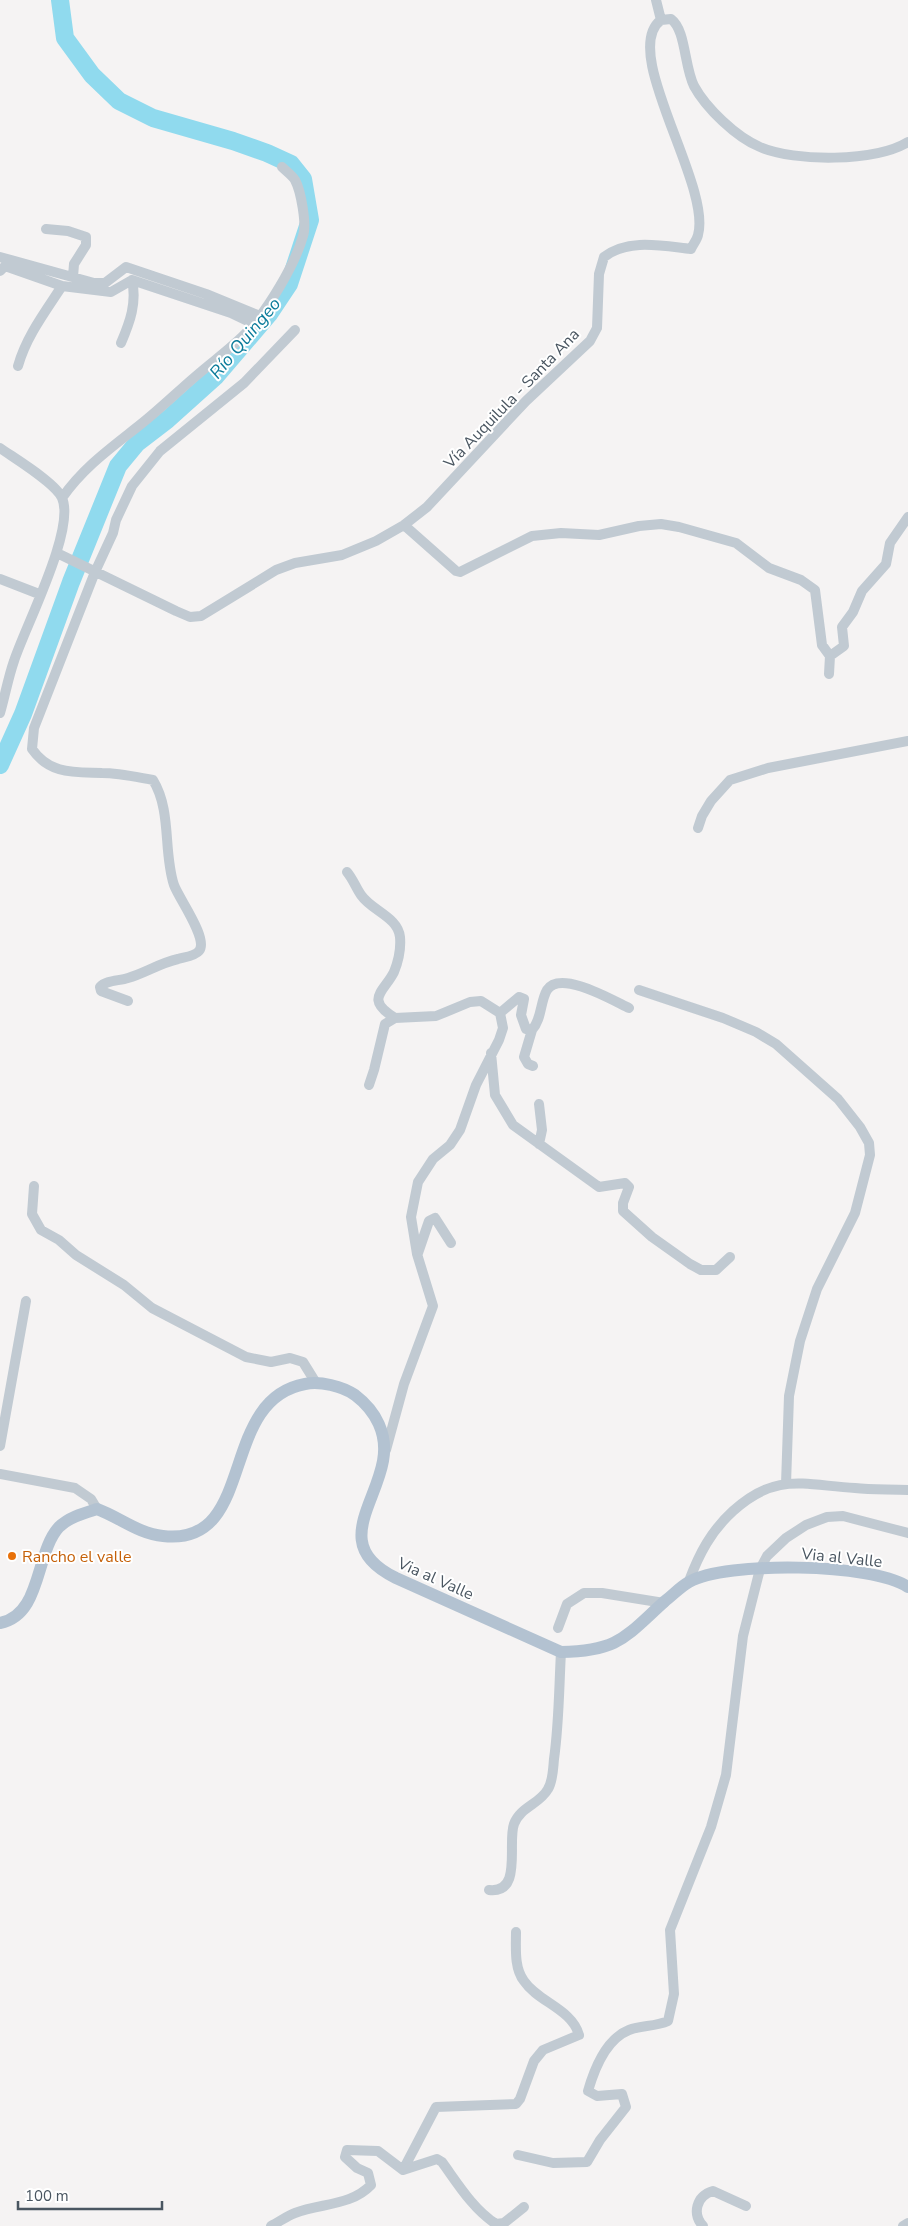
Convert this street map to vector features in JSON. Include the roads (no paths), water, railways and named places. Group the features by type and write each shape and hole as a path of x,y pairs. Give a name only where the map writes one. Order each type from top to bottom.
{"main road":[{"name":"Via al Valle","path":"97,1509 149,1534 177,1536 201,1530 209,1524 228,1498 243,1446 257,1416 276,1397 304,1384 316,1383 351,1392 374,1411 383,1440 383,1460 367,1505 362,1528 364,1546 377,1567 396,1578 561,1652 590,1651 612,1644 630,1634 689,1581 726,1572 811,1568 870,1573 892,1579 908,1587"},
{"path":"0,1623 7,1622 28,1600 47,1547 60,1526 69,1519 97,1509"}],"street":[{"path":"656,0 660,20 671,19 681,31 686,66 695,87 721,120 738,135 761,148 820,158 860,156 897,149 908,142"},
{"name":"Vía Auquilula - Santa Ana","path":"62,556 176,611 190,617 201,616 276,570 295,563 342,555 376,541 404,525 427,506 526,401 590,341 597,328 599,274 604,258 619,250 645,244 691,249 698,235 699,217 688,166 659,98 652,73 651,43 654,29 660,20"},
{"path":"62,498 76,477 92,467 105,450 165,405 257,320 284,279 304,235 302,206 295,180 282,167"},
{"path":"46,229 68,231 86,236 86,245 74,264 72,277"},
{"path":"0,257 94,283 105,283 126,267 206,294 257,320"},
{"path":"0,271 5,266 62,286 111,292 132,280 257,320"},
{"path":"121,343 133,307 134,291 132,280"},
{"path":"18,366 22,353 36,326 62,286"},
{"path":"128,1001 101,992 100,987 104,983 136,976 168,961 198,953 202,947 202,940 173,883 158,788 152,780 102,773 71,773 41,758 32,749 34,728 92,572 113,533 116,520 139,476 160,451 244,383 295,330"},
{"path":"0,448 41,477 62,498 65,515 62,556 39,594 13,662 0,713"},
{"path":"830,656 844,646 842,628 853,612 862,591 886,564 890,543 908,517"},
{"path":"404,525 456,571 460,572 532,536 543,534 599,535 639,526 661,524 712,536 736,544 769,568 801,580 815,590 822,645 830,656 829,674"},
{"path":"0,579 39,594"},
{"path":"698,828 702,816 711,801 730,780 768,768 908,741"},
{"path":"348,872 362,896 397,926 397,962 393,974 380,990 379,1002 385,1012 395,1018"},
{"path":"533,1066 528,1064 524,1057 532,1030 537,1024 547,990 553,986 581,986 630,1008"},
{"path":"639,990 722,1018 756,1032 776,1044 838,1099 869,1142 870,1155 855,1213 817,1290 800,1341 789,1396 786,1484"},
{"path":"500,1013 519,997 524,999 522,1022 526,1029 532,1030"},
{"path":"368,1085 374,1070 385,1024 395,1018 436,1016 470,1002 481,1001 500,1013 503,1028 499,1040 476,1085 460,1130 450,1145 433,1159 418,1182 411,1217 418,1254 433,1306 404,1384 383,1460"},
{"path":"491,1053 495,1094 502,1111 513,1125 599,1187 624,1183 629,1187 623,1203 623,1211 652,1237 690,1264 701,1270 716,1270 730,1257"},
{"path":"539,1104 542,1130 539,1144"},
{"path":"34,1186 32,1214 41,1230 60,1240 76,1255 124,1285 152,1308 246,1357 270,1362 290,1358 302,1362 316,1383"},
{"path":"418,1254 429,1221 432,1218 435,1218 451,1243"},
{"path":"0,1446 26,1301"},
{"path":"0,1474 75,1488 91,1499 97,1509"},
{"path":"689,1581 703,1547 725,1519 750,1496 765,1489 786,1484 806,1483 854,1488 908,1490"},
{"path":"518,2155 553,2163 587,2162 604,2134 626,2107 626,2100 622,2094 597,2096 588,2091 593,2072 611,2044 628,2030 657,2026 668,2022 674,1994 670,1930 711,1827 726,1775 743,1636 760,1570 767,1556 786,1538 806,1525 827,1517 843,1516 908,1533"},
{"path":"558,1628 567,1604 584,1593 602,1593 664,1603"},
{"path":"489,1890 495,1891 507,1884 510,1876 513,1826 520,1812 542,1797 550,1784 558,1728 561,1652"},
{"path":"403,2170 436,2107 516,2104 520,2099 534,2061 543,2050 579,2035 569,2018 524,1981 516,1961 516,1932"},
{"path":"271,2226 295,2213 346,2201 363,2194 371,2185 368,2173 348,2161 345,2157 347,2150 378,2151 403,2170"},
{"path":"403,2170 437,2159 442,2162 466,2196 486,2217 496,2224 504,2223 524,2207"},
{"path":"702,2226 696,2218 695,2212 708,2192 713,2191 746,2206"},
{"path":"903,2226 908,2223"}],"waterway":[{"name":"Río Quingeo","path":"0,765 23,714 71,582 118,466 137,443 167,420 216,376 269,314 289,284 310,220 303,179 291,164 233,141 153,118 119,101 92,75 65,38 60,0"}],"place":[{"name":"Rancho el valle","path":"12,1556"}]}
